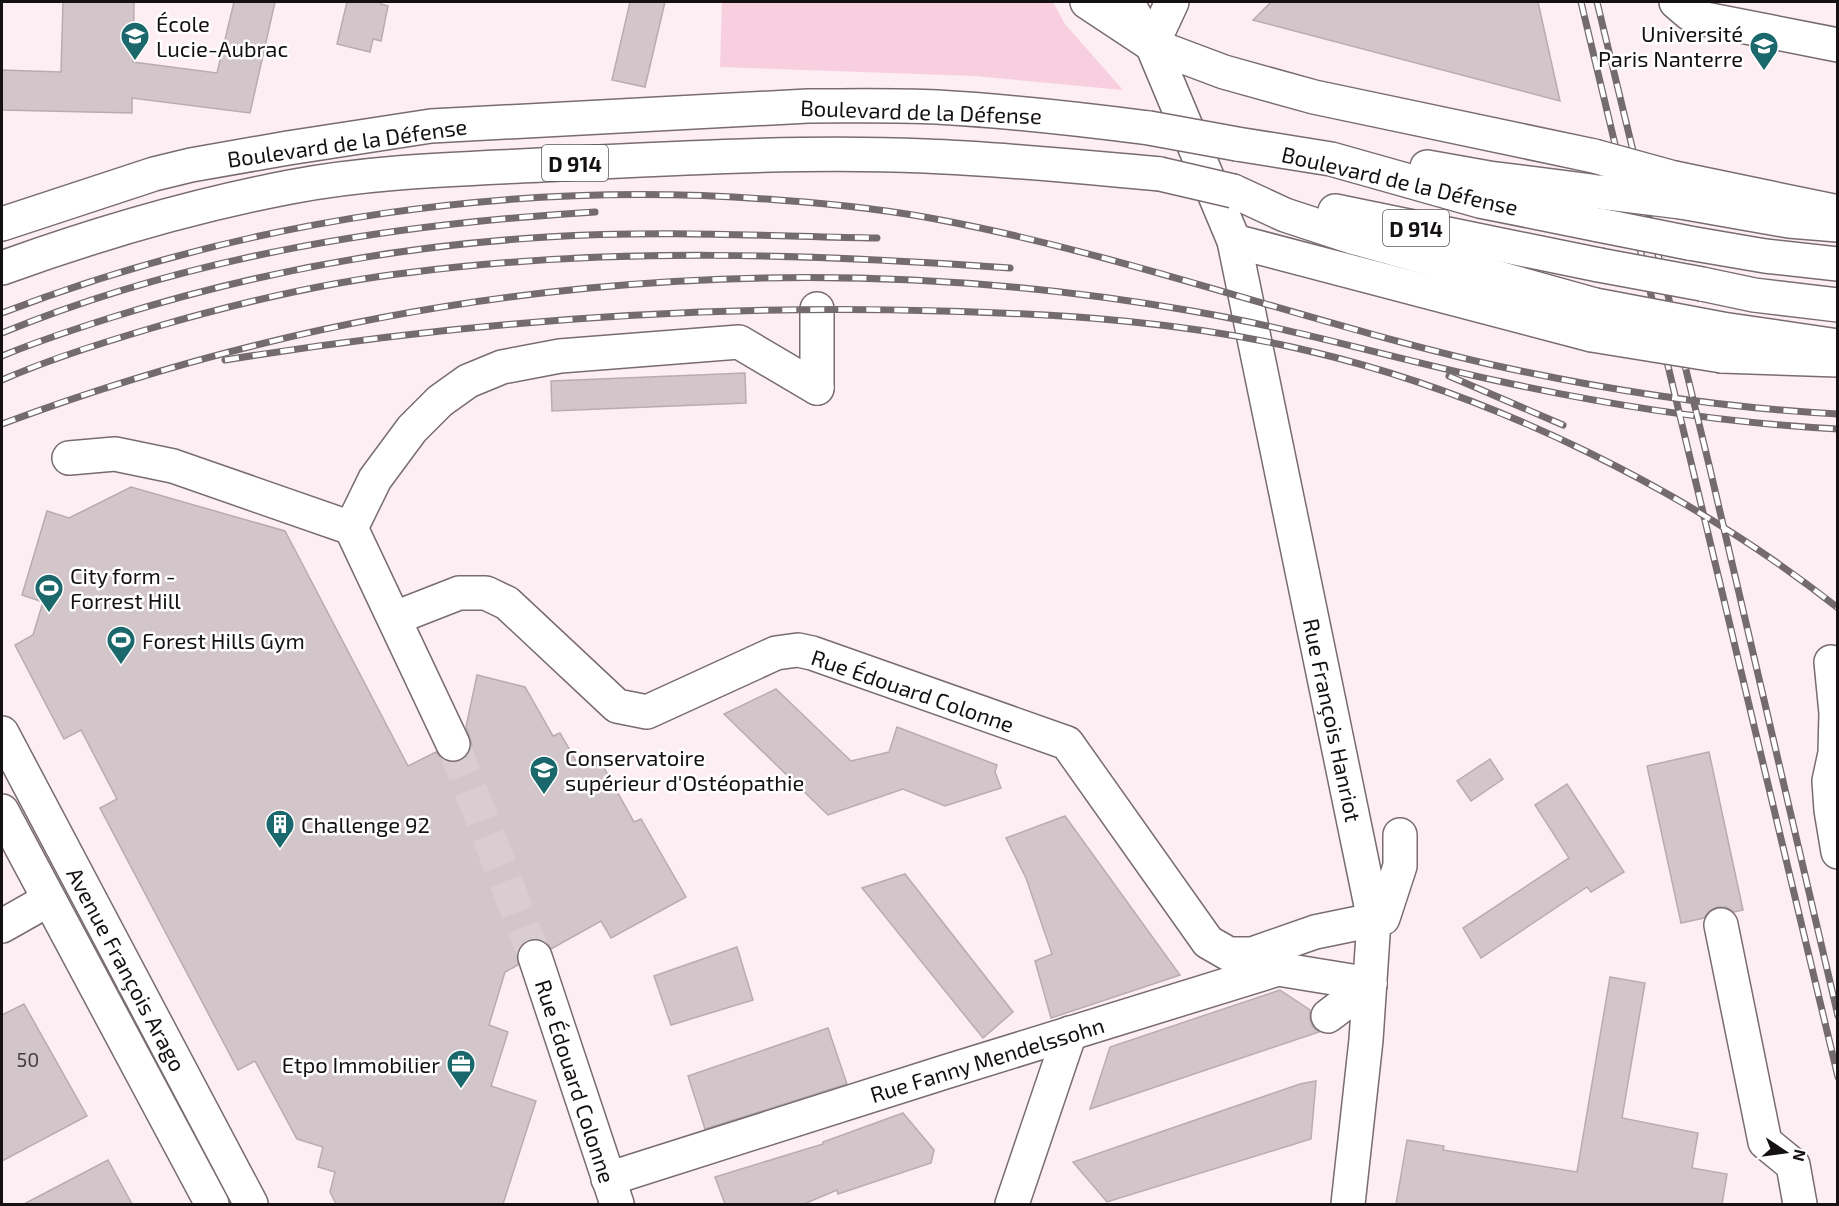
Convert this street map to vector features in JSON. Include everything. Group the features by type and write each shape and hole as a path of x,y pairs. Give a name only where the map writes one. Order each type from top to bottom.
{"main road":[{"path":"1087,2 1152,45 1224,72 1314,97 1594,156 1677,190 1789,221 1838,225"},
{"path":"1127,2 1152,45"},
{"path":"1142,2 1152,45"},
{"path":"1152,45 1172,2"},
{"path":"1677,2 1690,14 1705,19 1838,45"},
{"name":"Rue François Hanriot","path":"1152,45 1234,241 1374,920 1366,1040 1348,1204"},
{"name":"Boulevard de la Défense","path":"2,224 154,174 191,165 431,126 808,106 937,107 1054,116 1149,128 1330,159 1480,201 1689,243 1765,256 1838,264"},
{"name":"Boulevard de la Défense","path":"2,268 71,243 176,212 294,186 397,174 625,160 849,154 1033,162 1160,174 1233,191 1754,295 1838,305"},
{"path":"1330,159 1377,157 1489,178 1600,192 1677,190 1838,212"},
{"path":"1233,191 1285,215 1594,320"},
{"path":"1234,241 1594,320 1722,343 1838,360"},
{"path":"351,528 375,479 396,449 440,401 468,381 502,367 560,356 739,342 817,388 817,309"},
{"path":"1722,343 1838,345"},
{"path":"69,458 115,454 173,466 351,528 453,744"},
{"name":"Rue Édouard Colonne","path":"395,618 459,593 486,593 507,603 617,706 647,712 776,653 798,650 812,653 1066,743 1209,942 1229,954 1252,954 1315,932 1374,920"},
{"path":"1831,662 1837,714 1835,753 1829,781 1838,852"},
{"name":"Avenue François Arago","path":"2,733 251,1204"},
{"name":"Avenue François Arago","path":"2,811 212,1204"},
{"path":"1374,920 1383,918 1400,867 1400,835"},
{"path":"2,926 48,900"},
{"path":"1721,925 1765,1142 1793,1165 1800,1204"},
{"name":"Rue Édouard Colonne","path":"535,957 613,1192"},
{"name":"Rue Fanny Mendelssohn","path":"613,1192 1070,1034 1278,969 1370,984"},
{"path":"1328,1016 1370,984"},
{"path":"1012,1204 1070,1034"}],"shaded area":[{"path":"722,2 1053,2 1065,24 1123,90 975,76 720,67"}],"building":[{"path":"63,2 134,2 133,62 217,73 234,2 275,2 250,113 132,98 132,113 2,110 2,70 61,72"},
{"path":"347,2 382,2 381,4 388,6 381,41 373,39 370,52 337,44"},
{"path":"630,2 665,2 645,87 612,80"},
{"path":"1271,2 1538,2 1560,101 1253,20"},
{"path":"745,373 746,403 552,411 551,381"},
{"name":"Challenge 92","path":"131,487 285,531 408,766 436,752 443,760 452,763 462,761 468,755 472,745 466,727 477,675 525,687 553,736 560,733 579,766 598,757 634,822 641,819 686,897 611,938 601,921 551,949 547,943 539,939 529,939 521,945 517,953 518,965 505,972 489,1025 508,1032 491,1086 536,1101 503,1204 336,1204 330,1192 335,1172 318,1167 323,1147 297,1139 255,1061 238,1070 100,808 117,799 81,730 64,739 15,645 33,635 43,602 22,595 47,511 69,518"},
{"path":"776,689 851,761 889,752 897,727 997,765 995,772 1001,788 945,806 903,789 828,815 724,714"},
{"path":"1709,752 1743,910 1734,912 1726,907 1717,907 1709,911 1704,918 1681,923 1647,766"},
{"path":"1490,759 1503,779 1471,801 1457,781"},
{"path":"1567,784 1624,872 1591,892 1587,887 1481,958 1463,928 1569,858 1535,805"},
{"path":"1065,816 1180,975 1051,1018 1035,961 1052,954 1026,878 1006,838"},
{"path":"905,874 1013,1012 983,1038 862,888"},
{"path":"737,947 753,1000 671,1025 654,976"},
{"path":"1610,977 1645,983 1622,1118 1698,1133 1692,1168 1727,1174 1722,1204 1396,1204 1407,1140 1444,1146 1443,1150 1577,1172"},
{"path":"1280,990 1310,1010 1313,1027 1319,1032 1090,1109 1110,1047"},
{"path":"24,1004 87,1116 2,1161 2,1015"},
{"path":"828,1028 847,1084 705,1129 688,1076"},
{"path":"1316,1081 1311,1139 1107,1202 1073,1162 1300,1084"},
{"path":"903,1113 934,1150 931,1163 838,1194 837,1190 804,1204 725,1204 715,1177 823,1144 823,1142"},
{"path":"108,1160 132,1204 24,1204"}],"tunnel":[{"path":"453,744 535,957"}],"railway":[{"path":"1581,2 1838,1077"},
{"path":"1597,2 1710,469 1838,1016"},
{"path":"2,313 95,280 190,253 286,230 384,213 482,202 581,196 679,195 778,200 905,214 1015,236 1152,271 1356,330 1536,374 1664,397 1838,414"},
{"path":"2,333 73,306 146,283 293,248 444,225 595,212"},
{"path":"2,356 113,317 219,287 327,264 437,247 547,237 630,234 877,238"},
{"path":"2,380 95,346 217,310 282,294 414,272 562,259 712,255 861,259 1010,268"},
{"path":"2,424 146,376 292,337 440,307 590,288 740,279 891,279 1042,290 1192,311 1586,399 1711,418 1838,429"},
{"path":"225,360 403,335 492,326 672,313 761,310 1034,314 1126,321 1218,333 1309,351 1378,370 1448,393 1518,420 1587,452 1719,525 1780,565 1838,608"},
{"path":"1449,376 1563,425"}],"place":[{"name":"École Lucie-Aubrac","path":"135,62"},
{"name":"Université Paris Nanterre","path":"1764,72"},
{"name":"City form - Forrest Hill","path":"49,614"},
{"name":"Forest Hills Gym","path":"121,666"},
{"name":"Conservatoire supérieur d'Ostéopathie","path":"544,796"},
{"name":"Challenge 92","path":"280,850"},
{"name":"Etpo Immobilier","path":"461,1090"}]}
